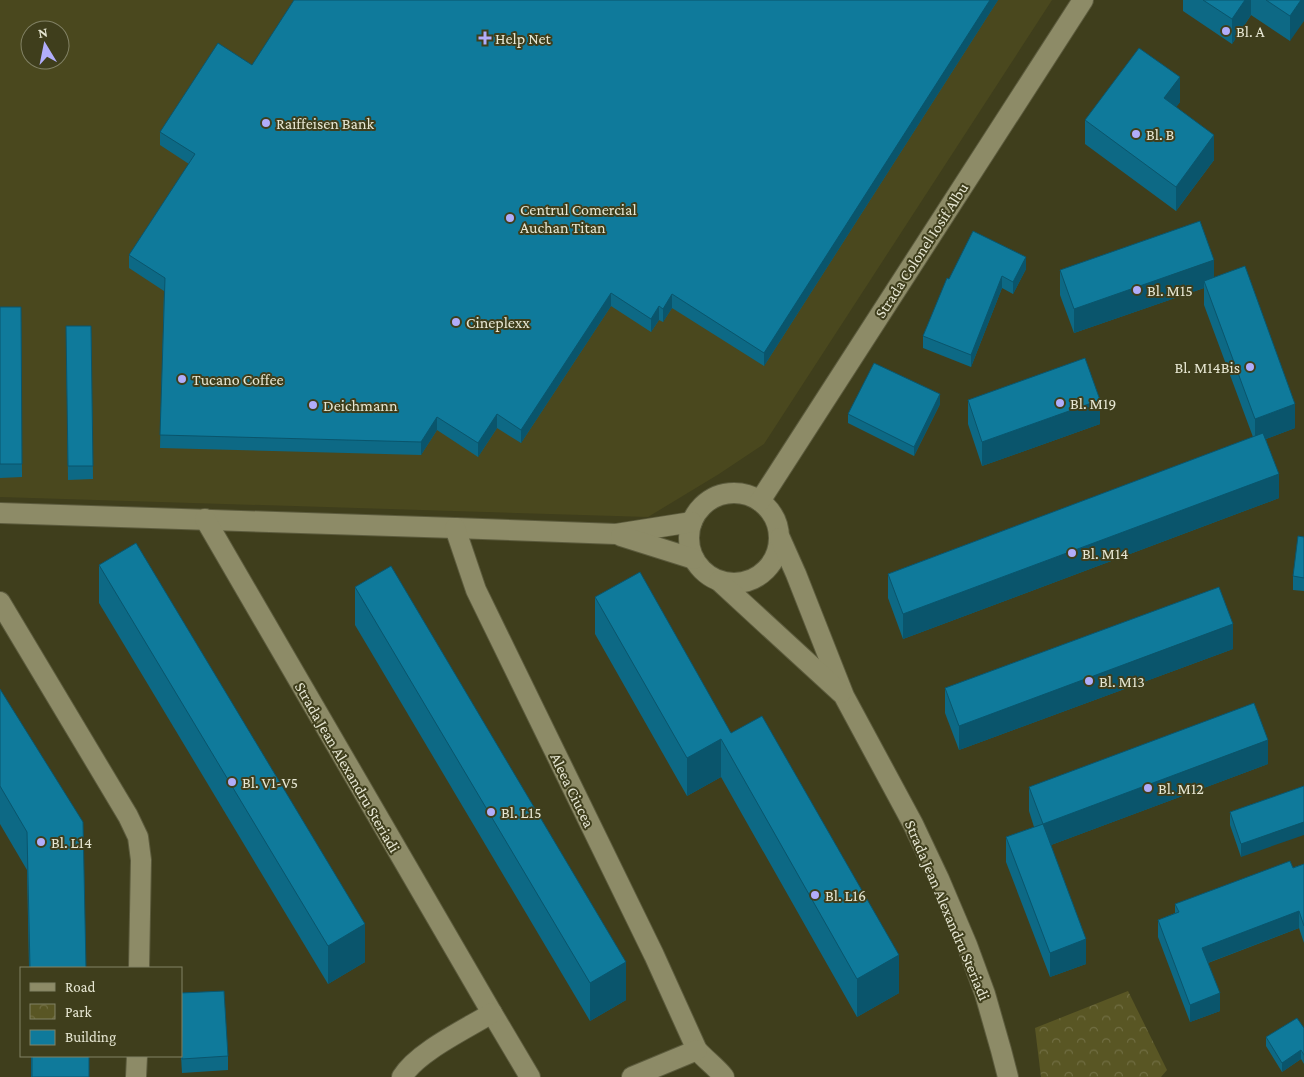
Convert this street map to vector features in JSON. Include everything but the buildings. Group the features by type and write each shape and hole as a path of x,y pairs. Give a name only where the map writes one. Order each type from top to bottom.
{"street":[{"name":"Strada Colonel Iosif Albu","path":"760,501 1083,0"},
{"path":"723,494 743,494 752,496 760,501 770,511 777,523 780,538 778,552 771,565 761,575 748,581 734,584 719,581 709,576 700,569 690,547 689,535 692,522 697,513 713,498 723,494"},
{"path":"0,513 616,534 692,522"},
{"name":"Strada Jean Alexandru Steriadi","path":"205,520 492,1013"},
{"name":"Aleea Ciucea","path":"455,528 476,590 649,946 697,1050 724,1077"},
{"path":"616,534 694,559"},
{"name":"Strada Jean Alexandru Steriadi","path":"780,538 844,696 913,824 967,945 985,994 1008,1077"},
{"name":"Strada Jean Alexandru Steriadi","path":"719,581 844,696"},
{"path":"0,602 128,816 138,837 141,860 139,967"},
{"path":"402,1077 407,1069 430,1050 492,1013 530,1077"},
{"path":"632,1077 697,1050"},
{"path":"136,1077 137,1057"}],"shaded area":[{"name":"Centrul Comercial Auchan Titan","path":"0,0 1052,0 764,444 648,517 0,497"}],"green space":[{"path":"1128,991 1167,1070 1161,1077 1041,1077 1035,1028"}],"place":[{"name":"Bl. A","path":"1226,31"},
{"name":"Help Net","path":"485,38"},
{"name":"Raiffeisen Bank","path":"266,123"},
{"name":"Bl. B","path":"1136,134"},
{"name":"Centrul Comercial Auchan Titan","path":"510,218"},
{"name":"Bl. M15","path":"1137,290"},
{"name":"Cineplexx","path":"456,322"},
{"name":"Bl. M14Bis","path":"1250,367"},
{"name":"Tucano Coffee","path":"182,379"},
{"name":"Bl. M19","path":"1060,403"},
{"name":"Deichmann","path":"313,405"},
{"name":"Bl. M14","path":"1072,553"},
{"name":"Bl. M13","path":"1089,681"},
{"name":"Bl. V1-V5","path":"232,782"},
{"name":"Bl. M12","path":"1148,788"},
{"name":"Bl. L15","path":"491,812"},
{"name":"Bl. L14","path":"41,842"},
{"name":"Bl. L16","path":"815,895"}]}
